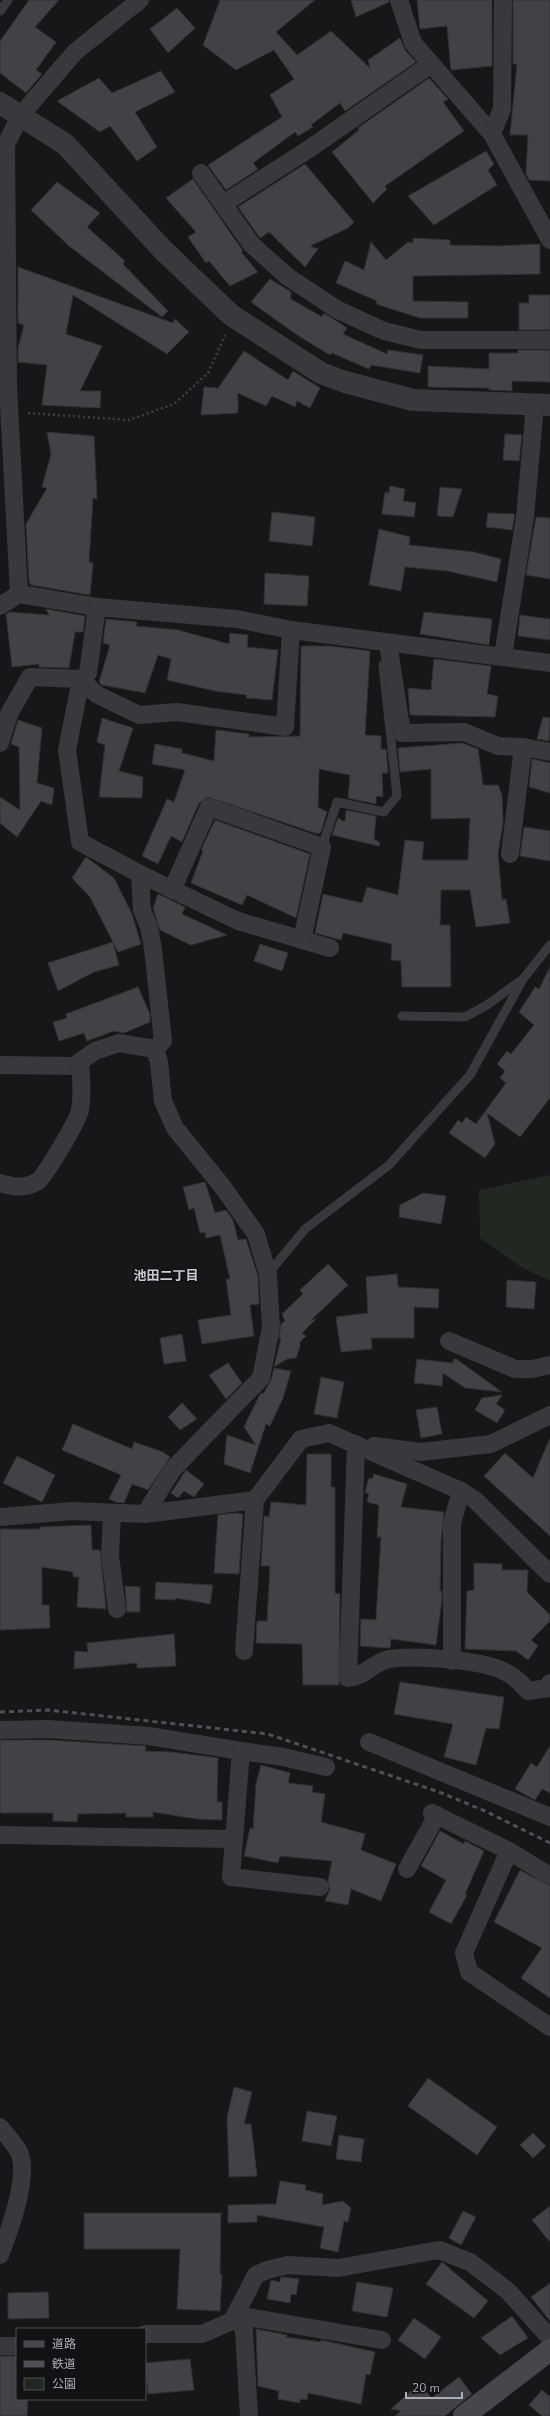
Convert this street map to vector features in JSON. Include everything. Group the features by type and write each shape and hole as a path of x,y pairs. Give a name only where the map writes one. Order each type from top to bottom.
{"main road":[{"path":"464,2416 550,2350"}],"street":[{"path":"19,594 10,412 6,144 21,115 75,52 140,0"},
{"path":"399,0 413,43 492,134 550,240"},
{"path":"492,134 502,109 503,0"},
{"path":"223,204 309,149 431,64"},
{"path":"0,103 65,144 162,249 231,314 321,373 345,382 413,400 542,405 503,656"},
{"path":"201,173 252,245 288,277 338,310 384,331 421,340 550,340"},
{"path":"0,606 19,594 97,607 237,619 291,630 550,663"},
{"path":"97,607 88,673 81,679 67,750 80,842 140,874 238,921 330,948"},
{"path":"0,743 9,714 30,677 81,679 96,694 139,715 177,712 285,727 291,630"},
{"path":"384,642 402,733 464,732 498,746 522,747 550,752"},
{"path":"510,854 522,747"},
{"path":"172,890 209,807 322,847 302,940"},
{"path":"140,874 142,910 149,928 153,948 163,1041 155,1049"},
{"path":"0,1065 74,1066 95,1051 119,1044 155,1049"},
{"path":"145,1514 173,1469 261,1378 271,1327 268,1274 256,1234 222,1186 175,1128 163,1101 160,1062 155,1049"},
{"path":"0,1183 18,1188 38,1181 59,1151 80,1112 82,1081 80,1062"},
{"path":"449,1341 515,1369 532,1369 550,1365"},
{"path":"356,1444 421,1452 491,1444 550,1415"},
{"path":"244,1651 255,1500 301,1439 329,1433 461,1491 475,1500 550,1574"},
{"path":"356,1444 348,1678 357,1677 388,1659 424,1657 494,1667 520,1680 528,1691 548,1688 550,1683"},
{"path":"452,1661 452,1523 461,1491"},
{"path":"0,1517 72,1511 145,1514 255,1500"},
{"path":"112,1513 110,1556 117,1609"},
{"path":"0,1730 48,1728 149,1736 283,1757 326,1767"},
{"path":"369,1742 550,1817"},
{"path":"241,1751 232,1839 231,1877 320,1887"},
{"path":"407,1869 434,1814 509,1851 550,1876"},
{"path":"0,1835 232,1839"},
{"path":"509,1851 464,1953 468,1972 550,2027"},
{"path":"0,2127 19,2153 22,2179 11,2227 0,2255"},
{"path":"146,2334 202,2334 232,2321 256,2275 267,2270 288,2264 338,2268 439,2250 470,2262 508,2291 550,2338"},
{"path":"236,2315 382,2340"},
{"path":"236,2315 244,2330 249,2416"},
{"path":"0,2346 16,2346"}],"lane":[{"path":"0,11 8,0"},
{"path":"322,847 337,802 384,812 397,796 384,642"},
{"path":"268,1274 305,1229 389,1165 470,1075 523,979 550,945"},
{"path":"402,1016 465,1017 487,1006 523,979"}],"path":[{"path":"10,412 130,420 174,404 208,373 222,344 231,314"}],"green space":[{"path":"550,1175 550,1281 521,1267 480,1238 479,1190"}],"building":[{"path":"29,0 59,0 35,27 56,42 36,70 42,74 26,93 0,73 0,41"},
{"path":"220,0 315,0 276,32 297,55 331,31 370,68 368,60 400,38 405,50 416,62 345,111 340,103 311,125 313,127 298,136 295,132 253,163 258,169 226,190 208,165 282,117 270,95 294,79 274,50 236,70 203,45"},
{"path":"351,0 389,0 389,2 356,17"},
{"path":"417,0 492,0 492,66 451,70 447,26 420,29"},
{"path":"513,0 550,0 550,181 529,180 526,174 528,135 510,135 517,64 513,64"},
{"path":"177,8 195,28 168,53 150,29"},
{"path":"161,71 175,92 135,112 157,147 137,161 110,126 100,132 57,101 99,78 112,93"},
{"path":"429,78 448,99 443,102 464,131 385,186 387,189 373,203 332,152 359,130 358,128"},
{"path":"486,151 494,164 488,170 497,185 434,225 408,196"},
{"path":"305,164 354,222 348,228 310,246 318,249 305,267 269,232 260,238 238,207"},
{"path":"193,179 243,251 241,252 258,272 230,286 209,261 206,263 188,237 196,232 166,198"},
{"path":"57,182 100,213 87,227 125,261 123,264 168,311 162,317 69,246 31,210"},
{"path":"413,238 450,240 450,245 498,246 540,244 540,274 413,276 413,301 468,302 468,318 420,318 376,304 377,301 336,283 345,261 364,270 371,242 386,260 408,242 413,243"},
{"path":"18,267 173,323 175,319 189,332 167,354 73,295 66,334 102,346 80,391 101,391 100,408 42,405 47,365 18,362 18,348 24,325 18,323"},
{"path":"270,279 291,292 291,299 322,317 324,313 347,328 343,334 387,354 388,350 423,355 420,373 371,365 369,369 332,353 330,355 297,335 251,302"},
{"path":"529,295 550,295 550,330 519,330 519,303 529,303"},
{"path":"518,350 550,350 550,382 512,381 512,391 489,390 489,388 428,387 428,366 489,369 489,353 518,353"},
{"path":"244,351 288,380 293,371 320,388 310,408 297,401 295,407 272,396 266,406 238,393 238,413 201,415 204,387 218,388"},
{"path":"47,432 94,436 97,499 93,498 89,562 93,563 90,595 31,585 29,581 26,524 47,488 42,487 51,454"},
{"path":"505,434 522,435 519,461 503,460"},
{"path":"390,486 405,489 403,501 416,503 414,517 382,514 385,492 389,493"},
{"path":"440,487 462,489 453,517 437,516"},
{"path":"272,512 315,517 312,546 269,541"},
{"path":"488,513 515,514 512,530 486,527"},
{"path":"536,517 550,518 550,579 526,575"},
{"path":"379,529 410,537 409,545 474,552 501,559 497,582 447,571 405,567 401,591 369,585"},
{"path":"265,573 309,576 307,606 264,604"},
{"path":"46,609 85,616 83,632 75,632 69,668 39,667 39,664 12,667 6,614 10,612 49,615"},
{"path":"424,612 492,619 489,645 420,634"},
{"path":"520,615 550,619 550,640 518,636"},
{"path":"106,619 137,622 136,626 178,630 229,644 230,633 248,635 247,647 278,650 272,700 246,698 247,695 215,691 167,680 171,659 158,655 145,693 102,685 99,682 110,645 103,643"},
{"path":"301,646 330,646 370,651 365,735 381,736 381,749 386,749 388,773 382,773 383,797 376,796 376,804 348,798 350,775 319,769 318,807 327,812 321,832 318,834 208,797 199,803 182,842 171,836 158,864 142,856 167,799 174,802 185,770 152,764 155,744 182,749 182,753 214,761 216,730 249,734 249,737 300,736"},
{"path":"434,659 491,666 487,694 498,696 495,717 410,715 408,688 431,690"},
{"path":"543,717 550,718 549,741 537,739"},
{"path":"102,718 133,728 119,771 143,777 142,798 99,797 105,745 97,742"},
{"path":"18,720 42,728 37,783 54,788 52,805 41,801 17,837 0,823 0,797 20,810 19,747 11,744"},
{"path":"462,743 478,749 483,785 498,785 502,795 503,823 498,853 502,900 506,899 510,923 476,927 470,890 441,890 440,925 450,925 451,987 402,987 401,961 391,960 392,944 343,933 341,940 315,933 323,894 362,903 367,887 398,895 405,840 424,842 422,860 468,860 470,818 431,819 431,769 400,772 398,748"},
{"path":"532,759 550,763 550,793 529,787"},
{"path":"346,810 376,816 374,839 380,843 379,846 332,835 338,818 345,822"},
{"path":"215,820 310,854 296,918 247,895 242,905 191,883 203,851 201,850"},
{"path":"524,827 550,831 550,861 520,856"},
{"path":"86,857 114,878 132,914 141,944 118,952 90,897 72,878"},
{"path":"158,894 185,907 182,914 227,935 191,945 160,930 153,908"},
{"path":"113,942 119,965 94,972 58,991 48,963"},
{"path":"260,944 288,953 282,971 254,961"},
{"path":"550,967 550,1098 520,1137 487,1113 495,1144 485,1158 449,1133 458,1120 462,1123 466,1117 476,1124 506,1083 500,1078 505,1071 497,1064 507,1051 511,1054 534,1025 519,1012 535,987 539,989"},
{"path":"138,987 150,1014 150,1022 124,1033 114,1031 87,1041 84,1033 59,1041 53,1022 67,1018 66,1014"},
{"path":"205,1182 215,1213 226,1210 233,1220 238,1240 246,1239 258,1276 259,1304 250,1305 254,1336 202,1344 198,1320 231,1315 226,1279 230,1279 220,1235 206,1238 205,1232 200,1233 194,1208 189,1210 183,1187"},
{"path":"423,1193 446,1196 441,1224 399,1217 400,1205"},
{"path":"328,1264 348,1285 311,1320 316,1319 302,1333 306,1336 300,1342 300,1347 296,1358 287,1359 274,1367 281,1338 279,1339 281,1324 285,1321 282,1314 303,1294 300,1290"},
{"path":"397,1274 398,1287 439,1289 438,1308 414,1307 414,1338 371,1338 372,1349 341,1352 336,1317 368,1313 366,1277"},
{"path":"507,1280 536,1282 534,1309 506,1307"},
{"path":"182,1334 186,1361 164,1364 160,1338"},
{"path":"455,1358 502,1392 465,1388 443,1373 442,1386 414,1383 417,1359 452,1363"},
{"path":"228,1363 242,1383 226,1399 209,1375"},
{"path":"274,1368 291,1371 283,1398 270,1426 266,1424 250,1473 224,1464 227,1435 256,1445 244,1427 260,1394 264,1393 271,1380"},
{"path":"321,1377 344,1382 337,1418 314,1414"},
{"path":"502,1395 496,1404 505,1410 497,1423 475,1410 482,1398"},
{"path":"182,1403 197,1419 180,1430 168,1417"},
{"path":"437,1407 442,1434 421,1438 416,1410"},
{"path":"73,1424 132,1449 134,1442 163,1452 170,1457 148,1490 132,1484 124,1503 116,1502 109,1499 121,1475 62,1450"},
{"path":"550,1438 550,1536 484,1476 505,1453 533,1478"},
{"path":"307,1454 331,1454 331,1487 335,1487 335,1593 340,1594 339,1685 303,1685 302,1644 256,1643 257,1621 267,1621 270,1566 261,1566 264,1516 269,1517 271,1502 306,1505"},
{"path":"17,1456 55,1475 42,1502 3,1483"},
{"path":"186,1470 204,1484 194,1497 184,1491 178,1498 171,1493"},
{"path":"374,1474 407,1484 401,1507 444,1512 441,1542 440,1591 442,1591 442,1599 436,1645 391,1639 390,1648 360,1646 361,1619 376,1620 381,1537 377,1537 379,1505 367,1502 369,1494 365,1492 369,1478 372,1479"},
{"path":"236,1513 243,1514 239,1574 214,1573 218,1515"},
{"path":"91,1525 92,1550 100,1550 106,1609 77,1607 79,1577 73,1577 73,1572 42,1567 42,1605 49,1605 50,1628 0,1630 0,1529 40,1529 40,1527"},
{"path":"474,1563 502,1564 502,1570 528,1570 527,1592 550,1615 550,1621 531,1640 538,1646 528,1660 516,1651 465,1649 467,1591 474,1590"},
{"path":"156,1582 213,1585 210,1604 176,1598 176,1600 155,1599"},
{"path":"125,1586 140,1587 140,1612 127,1612"},
{"path":"174,1634 176,1666 137,1668 137,1663 74,1669 75,1651 88,1652 87,1643"},
{"path":"400,1682 504,1697 499,1729 486,1728 476,1765 444,1757 453,1724 394,1714"},
{"path":"0,1740 48,1740 146,1746 145,1751 172,1752 218,1758 217,1802 222,1802 222,1820 197,1819 153,1812 153,1817 126,1817 126,1813 78,1814 77,1822 53,1821 53,1813 0,1813"},
{"path":"550,1746 550,1793 542,1789 535,1800 515,1789 531,1763 537,1767"},
{"path":"261,1765 290,1773 288,1783 313,1786 312,1792 325,1794 321,1822 365,1834 361,1850 396,1864 381,1901 351,1889 348,1905 325,1901 330,1889 328,1881 332,1861 280,1856 278,1863 244,1856 250,1828 253,1829 256,1784"},
{"path":"440,1831 464,1844 465,1841 484,1851 465,1894 467,1895 451,1924 429,1912 446,1880 421,1866"},
{"path":"520,1870 550,1886 550,1998 521,1978 542,1948 494,1922"},
{"path":"428,2078 497,2127 477,2155 408,2106"},
{"path":"234,2087 252,2092 244,2124 251,2124 257,2176 229,2177 227,2117"},
{"path":"307,2111 337,2116 331,2146 302,2141"},
{"path":"533,2133 546,2146 533,2158 520,2145"},
{"path":"339,2135 364,2139 361,2162 336,2159"},
{"path":"280,2181 306,2185 305,2190 323,2194 322,2205 343,2201 351,2208 348,2222 344,2221 338,2252 320,2248 324,2227 257,2215 257,2222 228,2223 228,2205 276,2204"},
{"path":"550,2206 550,2242 532,2220"},
{"path":"463,2211 476,2217 461,2245 449,2238"},
{"path":"84,2213 221,2213 220,2274 222,2274 220,2311 177,2309 180,2249 84,2249"},
{"path":"442,2262 488,2301 474,2318 426,2284"},
{"path":"281,2277 299,2279 296,2295 291,2294 290,2303 267,2299 271,2280 280,2282"},
{"path":"357,2282 393,2288 387,2317 352,2311"},
{"path":"550,2283 550,2321 531,2297"},
{"path":"48,2292 49,2318 8,2319 8,2293"},
{"path":"512,2316 528,2338 500,2355 481,2338"},
{"path":"414,2318 441,2337 425,2359 398,2340"},
{"path":"256,2329 287,2335 286,2337 321,2342 321,2340 375,2352 370,2375 366,2374 361,2404 308,2393 307,2400 300,2399 300,2403 278,2399 279,2391 258,2386"},
{"path":"0,2356 16,2356 16,2400 28,2400 27,2416 0,2416"},
{"path":"190,2359 194,2390 148,2394 146,2363"},
{"path":"459,2377 472,2394 445,2416 395,2416 401,2411 391,2409 419,2384 432,2398"},
{"path":"542,2390 550,2397 550,2416 542,2416 529,2405"}],"railway":[{"path":"0,1712 48,1710 268,1734 439,1792 485,1811 550,1843"}],"district":[{"name":"池田二丁目","path":"166,1275"}]}
